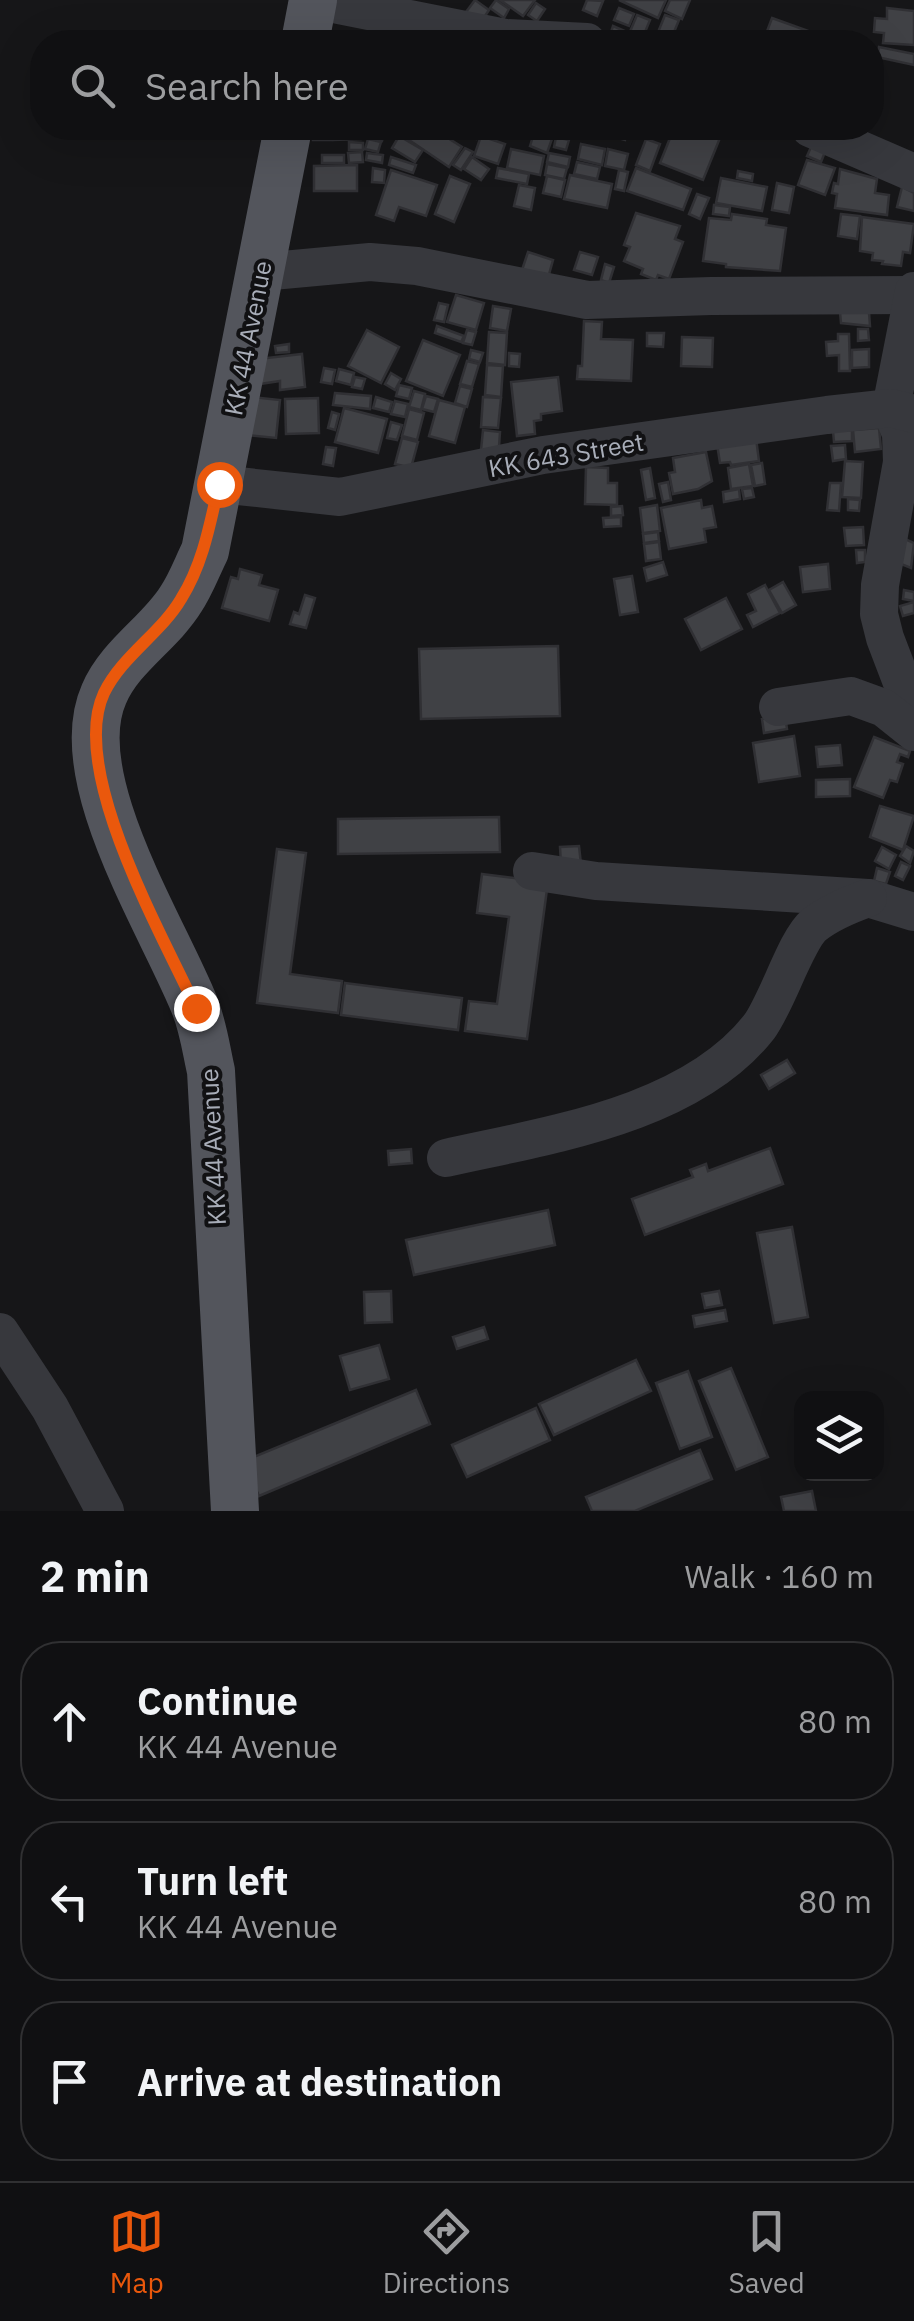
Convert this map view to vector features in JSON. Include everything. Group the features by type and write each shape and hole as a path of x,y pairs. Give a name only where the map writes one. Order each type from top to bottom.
{"main road":[{"path":"307,30 313,0"},
{"name":"KK 44 Avenue","path":"235,1511 212,1071 196,1008 122,846 102,792 94,734 104,694 133,653 180,601 204,551 286,140"}],"street":[{"path":"313,0 465,30"},
{"path":"838,140 914,173"},
{"path":"260,272 370,262 417,266 587,300 914,293 902,411 902,462 880,585 879,614 884,638 914,714"},
{"name":"KK 643 Street","path":"219,484 340,497 543,455 902,411"},
{"path":"778,707 851,696 884,708 914,732"},
{"path":"532,871 596,880 868,898 914,912"},
{"path":"446,1158 575,1128 656,1103 717,1066 758,1027 814,925 868,898"},
{"path":"0,1332 50,1408 105,1511"}],"building":[{"path":"475,0 489,10 481,22 466,12"},
{"path":"496,0 509,9 504,18 490,8"},
{"path":"500,0 535,0 523,16"},
{"path":"587,0 603,1 597,16 583,10"},
{"path":"619,0 666,0 658,18"},
{"path":"670,0 690,0 682,19 665,11"},
{"path":"536,3 545,9 537,21 528,15"},
{"path":"619,8 634,14 629,26 614,20"},
{"path":"887,8 914,11 914,45 884,43 884,30 874,30 875,18 887,19"},
{"path":"637,15 650,20 646,30 631,30"},
{"path":"665,15 679,20 675,30 659,30"},
{"path":"772,18 805,30 768,30"},
{"path":"884,48 914,54 914,65 884,59"},
{"path":"368,140 381,142 378,152 365,149"},
{"path":"397,140 406,140 423,150 415,162 392,148"},
{"path":"409,140 451,140 462,147 449,167"},
{"path":"480,140 505,144 498,164 474,156"},
{"path":"532,140 552,140 547,153 530,146"},
{"path":"555,140 569,140 566,150 554,147"},
{"path":"646,140 660,144 650,171 636,165"},
{"path":"669,140 719,140 703,180 660,163"},
{"path":"349,142 363,143 363,150 349,150"},
{"path":"581,144 605,149 602,165 578,159"},
{"path":"811,147 825,152 821,162 807,156"},
{"path":"465,148 473,152 461,170 453,165"},
{"path":"511,149 544,156 540,175 507,168"},
{"path":"608,149 628,154 624,170 605,166"},
{"path":"362,152 363,162 349,163 348,153"},
{"path":"367,153 383,155 382,163 366,160"},
{"path":"549,153 570,157 568,167 547,162"},
{"path":"322,155 344,155 344,163 322,163"},
{"path":"391,157 416,165 413,173 389,165"},
{"path":"472,157 489,169 481,180 464,169"},
{"path":"807,160 835,168 825,195 798,185"},
{"path":"577,162 600,167 597,179 574,174"},
{"path":"547,164 567,168 564,179 545,175"},
{"path":"357,165 357,191 314,191 314,166"},
{"path":"373,168 385,170 384,183 372,182"},
{"path":"498,168 529,174 527,184 496,178"},
{"path":"636,168 691,189 683,210 627,191"},
{"path":"840,169 877,179 875,193 889,195 887,215 835,208 837,194 832,193"},
{"path":"391,170 437,185 426,216 399,207 394,221 376,215"},
{"path":"619,170 628,172 624,191 615,189"},
{"path":"738,171 753,174 752,181 737,178"},
{"path":"570,175 612,184 607,208 564,199"},
{"path":"450,176 470,184 454,222 435,214"},
{"path":"547,176 565,180 561,197 543,193"},
{"path":"721,178 767,187 762,211 716,203"},
{"path":"777,183 794,187 789,213 772,210"},
{"path":"519,185 535,188 531,210 514,206"},
{"path":"902,187 914,193 914,211 897,207"},
{"path":"697,194 709,198 700,219 689,214"},
{"path":"714,205 730,207 729,216 713,214"},
{"path":"636,213 680,226 675,239 683,242 669,279 658,275 656,280 641,274 643,269 624,261 630,247 624,245"},
{"path":"732,214 767,219 766,225 786,228 780,271 703,261 709,218 731,220"},
{"path":"841,214 860,216 857,239 838,236"},
{"path":"862,217 914,224 910,253 903,252 901,266 882,264 883,261 872,260 873,253 860,251"},
{"path":"528,252 553,260 548,278 522,270"},
{"path":"580,252 598,257 592,275 574,270"},
{"path":"605,264 614,267 609,283 601,280"},
{"path":"456,295 484,303 476,330 447,322"},
{"path":"439,303 448,305 444,322 434,320"},
{"path":"493,306 511,309 507,331 490,328"},
{"path":"840,312 869,312 870,326 841,323"},
{"path":"584,321 602,322 601,339 633,340 631,381 577,379 578,366 582,366"},
{"path":"437,326 464,336 461,342 435,333"},
{"path":"858,329 868,329 869,340 858,341"},
{"path":"367,330 399,347 381,383 348,366"},
{"path":"467,330 476,332 472,345 463,343"},
{"path":"489,332 507,333 505,365 487,363"},
{"path":"647,333 664,333 663,347 647,346"},
{"path":"838,334 849,334 850,371 839,371 839,355 827,356 826,342 838,341"},
{"path":"682,337 713,338 712,367 681,366"},
{"path":"423,340 460,355 443,396 406,381"},
{"path":"289,344 289,352 276,353 275,346"},
{"path":"869,349 869,367 852,368 852,350"},
{"path":"471,350 483,353 480,362 469,359"},
{"path":"509,353 520,354 519,367 509,366"},
{"path":"302,354 305,387 280,390 280,381 260,384 258,359"},
{"path":"467,361 479,364 472,387 460,384"},
{"path":"487,365 503,366 501,397 485,395"},
{"path":"324,368 335,370 332,384 321,382"},
{"path":"339,369 354,373 351,385 336,381"},
{"path":"391,373 401,379 395,390 385,384"},
{"path":"355,377 365,379 362,389 352,387"},
{"path":"558,377 562,411 541,414 541,420 534,421 535,434 517,436 511,382"},
{"path":"399,385 412,388 409,399 396,396"},
{"path":"460,386 472,389 467,407 455,403"},
{"path":"414,391 425,394 421,410 409,407"},
{"path":"335,393 371,396 370,409 333,405"},
{"path":"426,396 438,399 434,412 422,409"},
{"path":"251,397 280,400 276,438 247,435"},
{"path":"376,397 392,402 389,412 373,408"},
{"path":"483,397 501,398 498,428 481,427"},
{"path":"318,398 319,433 286,434 285,399"},
{"path":"439,400 465,407 455,443 429,436"},
{"path":"395,401 408,404 405,417 391,414"},
{"path":"344,408 387,419 378,453 335,442"},
{"path":"409,409 424,413 417,440 402,436"},
{"path":"332,412 339,414 335,430 328,428"},
{"path":"391,422 402,425 397,440 387,438"},
{"path":"879,428 881,449 855,452 853,430"},
{"path":"483,430 500,432 498,462 480,460"},
{"path":"852,430 852,441 834,442 833,431"},
{"path":"402,438 418,442 411,468 395,464"},
{"path":"756,438 759,461 720,463 717,444"},
{"path":"845,445 846,459 833,461 831,446"},
{"path":"326,447 336,448 333,466 323,464"},
{"path":"706,452 712,481 698,489 673,494 669,473 675,472 673,458"},
{"path":"845,461 863,462 861,498 842,497"},
{"path":"762,463 765,484 755,486 751,465"},
{"path":"749,464 753,486 731,489 728,468"},
{"path":"586,467 608,468 608,483 617,483 617,505 585,504"},
{"path":"650,468 655,498 646,500 641,470"},
{"path":"668,482 671,500 663,502 659,484"},
{"path":"830,483 841,483 839,511 827,510"},
{"path":"752,488 754,497 744,499 742,489"},
{"path":"739,489 740,499 724,502 723,492"},
{"path":"848,499 860,500 859,511 848,510"},
{"path":"701,500 702,508 712,506 716,527 704,529 706,542 669,549 661,508"},
{"path":"657,505 660,531 643,533 640,508"},
{"path":"622,506 623,515 611,516 611,507"},
{"path":"621,517 621,526 604,527 603,518"},
{"path":"863,527 864,545 846,546 844,528"},
{"path":"658,532 659,541 644,543 643,534"},
{"path":"903,538 914,543 911,568 896,562"},
{"path":"659,542 661,559 646,561 644,544"},
{"path":"856,550 865,550 865,562 857,563"},
{"path":"663,562 667,575 647,581 644,568"},
{"path":"828,564 830,589 803,592 800,567"},
{"path":"240,569 262,575 259,585 278,590 269,621 222,608 231,577 238,579"},
{"path":"632,576 638,612 620,615 614,579"},
{"path":"783,582 796,605 782,613 769,590"},
{"path":"765,585 780,613 753,627 747,615 756,611 748,594"},
{"path":"904,590 914,592 914,601 903,599"},
{"path":"305,595 315,598 306,628 290,624 294,612 299,614"},
{"path":"726,598 742,629 701,650 685,619"},
{"path":"914,602 914,613 903,616 900,606"},
{"path":"558,646 560,716 421,719 419,649"},
{"path":"785,715 787,729 764,733 762,719"},
{"path":"794,736 800,776 759,782 753,743"},
{"path":"874,737 910,751 908,757 900,754 897,762 903,764 897,782 890,780 883,798 854,787"},
{"path":"840,745 842,765 818,767 816,747"},
{"path":"850,779 850,796 816,797 816,780"},
{"path":"880,806 914,816 903,850 870,837"},
{"path":"499,817 500,852 338,854 338,819"},
{"path":"579,846 581,864 561,865 560,847"},
{"path":"906,846 914,851 910,863 900,856"},
{"path":"882,847 896,855 889,869 875,861"},
{"path":"277,849 306,853 290,974 342,981 338,1013 257,1003"},
{"path":"901,862 910,866 903,880 895,876"},
{"path":"877,868 890,872 886,884 874,881"},
{"path":"482,874 548,882 527,1039 465,1031 469,1001 497,1004 509,917 477,913"},
{"path":"345,983 462,998 458,1030 341,1015"},
{"path":"787,1060 795,1073 769,1089 761,1075"},
{"path":"770,1148 783,1184 645,1235 632,1199 693,1177 690,1170 706,1164 708,1171"},
{"path":"411,1149 412,1163 389,1165 388,1151"},
{"path":"548,1210 555,1245 414,1275 406,1240"},
{"path":"792,1227 808,1317 774,1323 757,1233"},
{"path":"391,1291 392,1322 365,1323 364,1292"},
{"path":"719,1291 722,1305 705,1308 702,1294"},
{"path":"725,1310 727,1321 695,1327 693,1316"},
{"path":"484,1327 488,1339 457,1349 453,1337"},
{"path":"379,1345 389,1379 350,1390 340,1356"},
{"path":"636,1360 651,1391 554,1435 539,1404"},
{"path":"731,1368 768,1457 736,1470 699,1381"},
{"path":"688,1371 712,1437 680,1449 656,1383"},
{"path":"416,1390 430,1424 259,1496 244,1461"},
{"path":"536,1408 550,1440 467,1477 452,1445"},
{"path":"700,1450 712,1479 635,1511 592,1511 586,1497"},
{"path":"812,1491 816,1511 784,1511 781,1497"}],"route":[{"path":"196,1008 122,846 102,792 94,734 104,694 133,653 180,601 204,551 219,484"}]}
